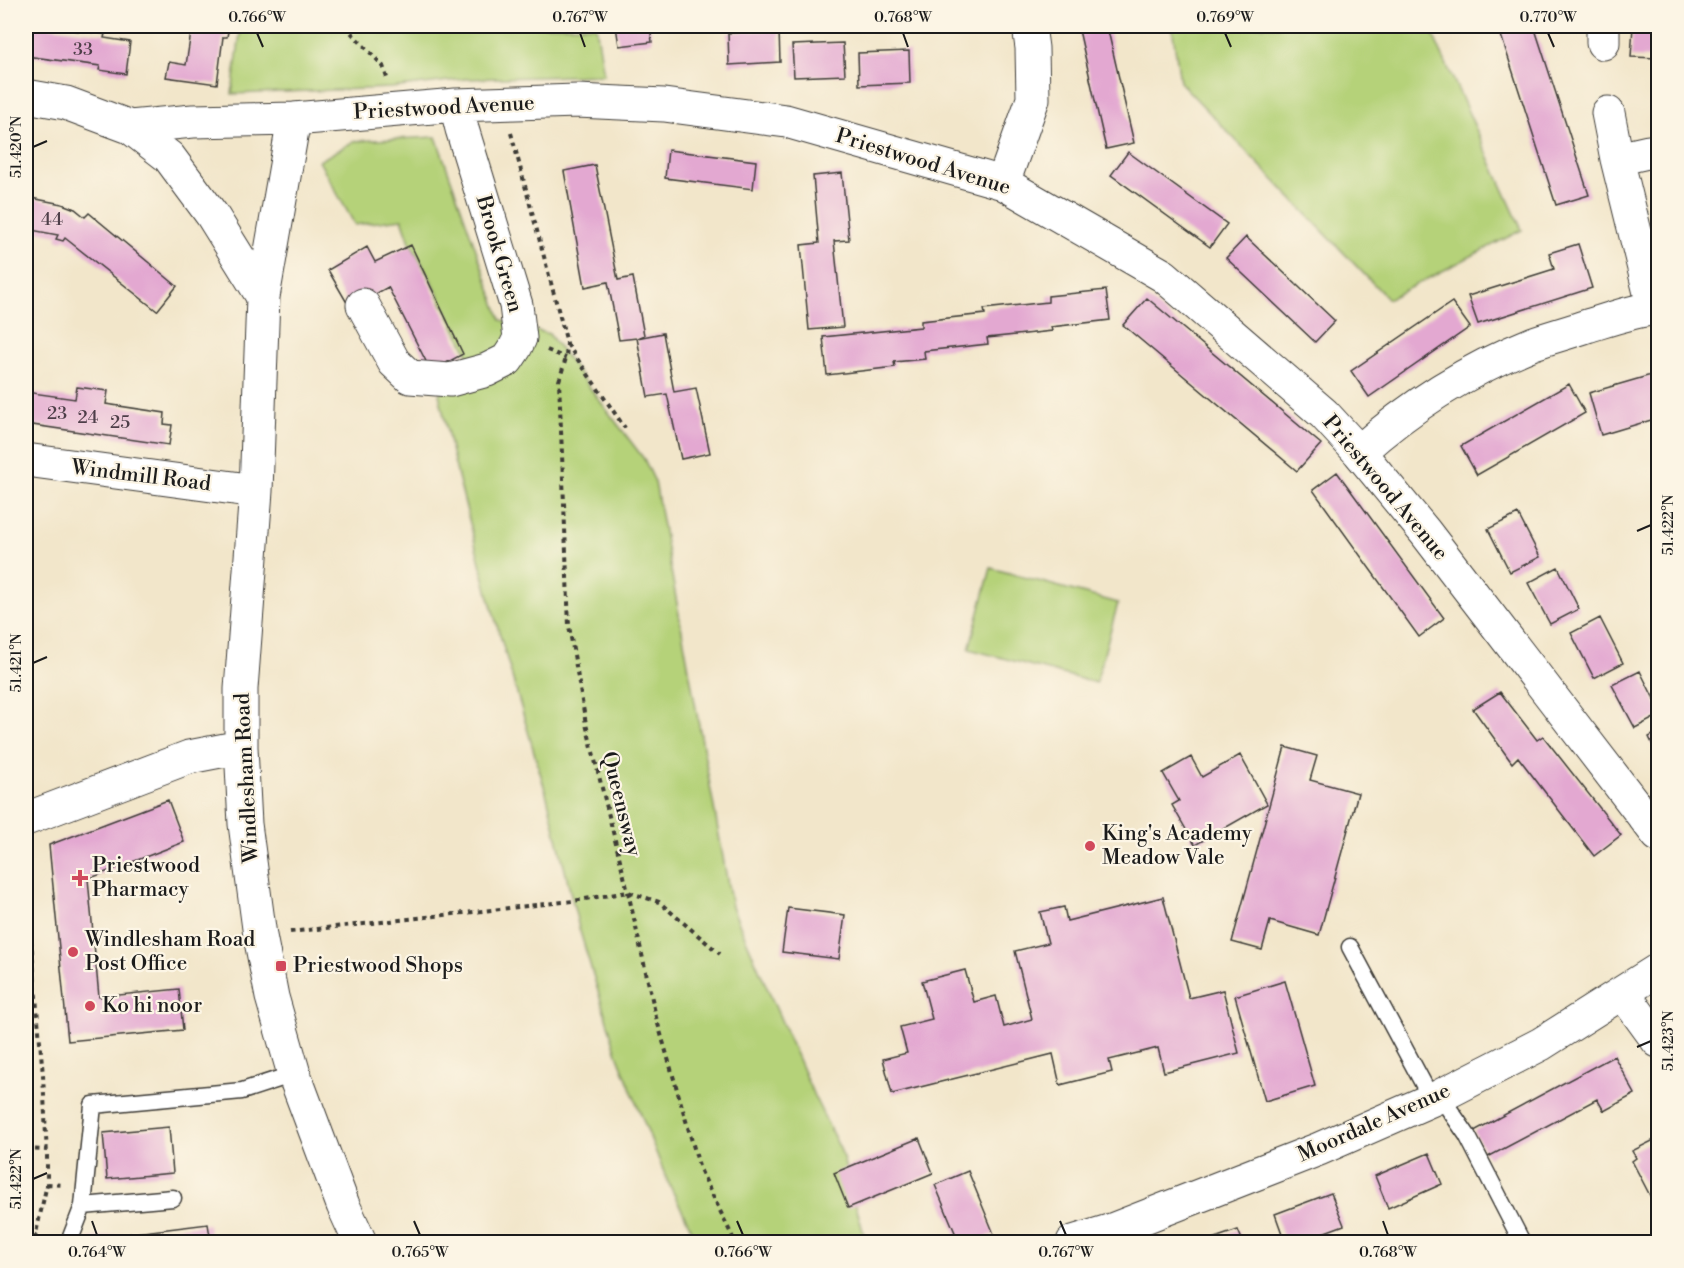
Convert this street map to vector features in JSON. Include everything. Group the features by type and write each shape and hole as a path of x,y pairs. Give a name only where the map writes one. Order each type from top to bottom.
{"street":[{"path":"1003,183 1032,99 1032,48 1029,26"},
{"name":"Priestwood Avenue","path":"26,96 66,103 130,127 193,121 294,119 456,105 577,101 664,105 786,121 1003,183 1164,276 1324,414 1359,452 1480,603 1659,836"},
{"name":"Brook Green","path":"363,304 394,362 410,377 450,380 487,369 507,360 520,338 516,305 456,105"},
{"path":"1359,452 1403,414 1441,388 1489,363 1536,342 1611,319 1656,309 1617,159 1608,113"},
{"name":"Windlesham Road","path":"294,119 263,297 256,491 241,689 245,824 260,936 272,997 294,1074 343,1205 360,1242"},
{"path":"130,127 169,157 212,215 263,297"},
{"path":"1617,159 1648,152"},
{"name":"Windmill Road","path":"26,460 256,491"},
{"path":"26,819 189,757 241,747"},
{"name":"Moordale Avenue","path":"1072,1242 1112,1237 1436,1098 1541,1044 1659,970"},
{"path":"1623,993 1659,1041"}],"lane":[{"path":"1350,947 1436,1098 1467,1135 1522,1242"},
{"path":"69,1242 82,1206 93,1105 242,1091 294,1074"},
{"path":"82,1206 174,1198"}],"path":[{"path":"345,26 383,66 391,88"},
{"name":"Brook Green","path":"508,123 567,343 566,358"},
{"path":"567,343 624,428"},
{"name":"Queensway","path":"566,358 559,381 569,626 586,724 628,892 656,1017 700,1169 735,1242"},
{"path":"26,886 43,1075 47,1150 46,1184 34,1242"},
{"path":"260,936 573,901 628,892 659,902 720,954"},
{"path":"26,1149 47,1150"},
{"path":"26,1233 36,1235"}],"green space":[{"path":"241,26 596,26 604,75 465,79 391,88 232,94"},
{"path":"1172,26 1429,26 1522,230 1388,299 1180,82"},
{"path":"436,137 501,320 549,334 644,459 655,482 732,907 814,1096 841,1151 866,1242 698,1242 667,1180 617,1054 579,928 548,800 488,594 439,394 468,354 411,245 402,219 355,225 319,161 354,141"},
{"path":"991,568 1118,603 1096,683 969,649"}],"building":[{"path":"26,26 105,34 104,38 130,42 126,74 99,70 100,66 26,56"},
{"path":"192,26 229,26 227,37 223,37 217,84 166,77 169,62 186,65"},
{"path":"616,26 650,26 652,42 619,46"},
{"path":"1107,26 1134,143 1106,149 1079,30"},
{"path":"1498,26 1534,26 1589,195 1556,205"},
{"path":"1633,26 1658,26 1658,58 1631,57"},
{"path":"779,30 780,62 729,65 728,33"},
{"path":"843,43 845,75 794,77 792,45"},
{"path":"909,51 910,83 859,85 858,53"},
{"path":"668,150 756,161 753,189 665,178"},
{"path":"1128,152 1227,224 1210,247 1111,175"},
{"path":"595,165 618,280 633,277 644,335 637,338 619,340 608,282 585,287 564,171"},
{"path":"842,173 849,240 834,241 843,327 809,330 801,245 819,243 813,176"},
{"path":"26,197 62,204 75,209 85,217 89,213 177,286 157,311 65,238 63,241 56,239 58,235 26,229"},
{"path":"1246,237 1335,321 1315,342 1226,258"},
{"path":"1578,244 1592,288 1478,324 1468,296 1554,269 1549,253"},
{"path":"411,245 463,354 431,371 388,287 350,308 328,270 367,247 375,262"},
{"path":"1106,290 1110,320 1051,327 1052,331 987,338 988,344 924,351 925,359 894,362 895,367 827,375 823,337 921,327 921,321 985,314 984,309 1048,302 1048,296"},
{"path":"1147,298 1321,444 1297,471 1123,325"},
{"path":"1452,302 1470,327 1369,397 1351,371"},
{"path":"663,333 674,392 696,388 710,453 681,459 667,394 648,397 637,338"},
{"path":"1658,373 1658,418 1601,435 1589,393"},
{"path":"1569,384 1585,413 1477,475 1461,446"},
{"path":"77,387 108,391 106,404 165,413 164,424 172,425 169,445 26,424 26,392 75,399"},
{"path":"1337,472 1444,618 1419,637 1313,490"},
{"path":"1518,514 1540,557 1510,572 1488,529"},
{"path":"1558,567 1579,609 1550,624 1528,583"},
{"path":"1600,618 1623,663 1594,678 1571,633"},
{"path":"1640,671 1658,707 1658,716 1635,728 1612,685"},
{"path":"1500,692 1537,740 1543,736 1621,835 1594,856 1518,757 1512,763 1473,709"},
{"path":"1658,732 1658,756 1649,737"},
{"path":"1285,747 1317,756 1310,780 1358,793 1319,935 1270,921 1262,950 1232,942"},
{"path":"1240,755 1267,804 1195,845 1172,805 1179,801 1163,773 1191,757 1202,777"},
{"path":"168,800 184,842 88,879 99,997 179,989 183,1030 68,1041 49,845"},
{"path":"1163,897 1189,998 1223,990 1239,1053 1164,1072 1158,1048 1109,1060 1112,1072 1060,1085 1053,1054 892,1094 883,1059 907,1053 900,1027 932,1019 922,981 965,970 974,1002 996,996 1004,1027 1032,1019 1015,951 1048,943 1040,912 1064,907 1067,921"},
{"path":"788,908 845,915 839,959 782,952"},
{"path":"1285,981 1315,1086 1265,1101 1235,996"},
{"path":"1614,1056 1635,1094 1604,1111 1597,1099 1488,1157 1474,1131"},
{"path":"169,1127 173,1173 107,1179 103,1133"},
{"path":"919,1138 933,1173 848,1208 834,1173"},
{"path":"1656,1139 1658,1144 1658,1211 1632,1161 1636,1158 1632,1151"},
{"path":"1429,1153 1442,1184 1388,1208 1375,1176"},
{"path":"968,1171 994,1234 973,1242 959,1242 935,1185"},
{"path":"1331,1193 1344,1225 1298,1242 1285,1242 1275,1214"},
{"path":"208,1224 211,1242 88,1242 87,1239"},
{"path":"1238,1230 1243,1242 1203,1242"}],"place":[{"name":"King's Academy Meadow Vale","path":"1090,846"},
{"name":"Priestwood Pharmacy","path":"80,878"},
{"name":"Windlesham Road Post Office","path":"73,952"},
{"name":"Priestwood Shops","path":"281,966"},
{"name":"Ko hi noor","path":"90,1006"}]}
